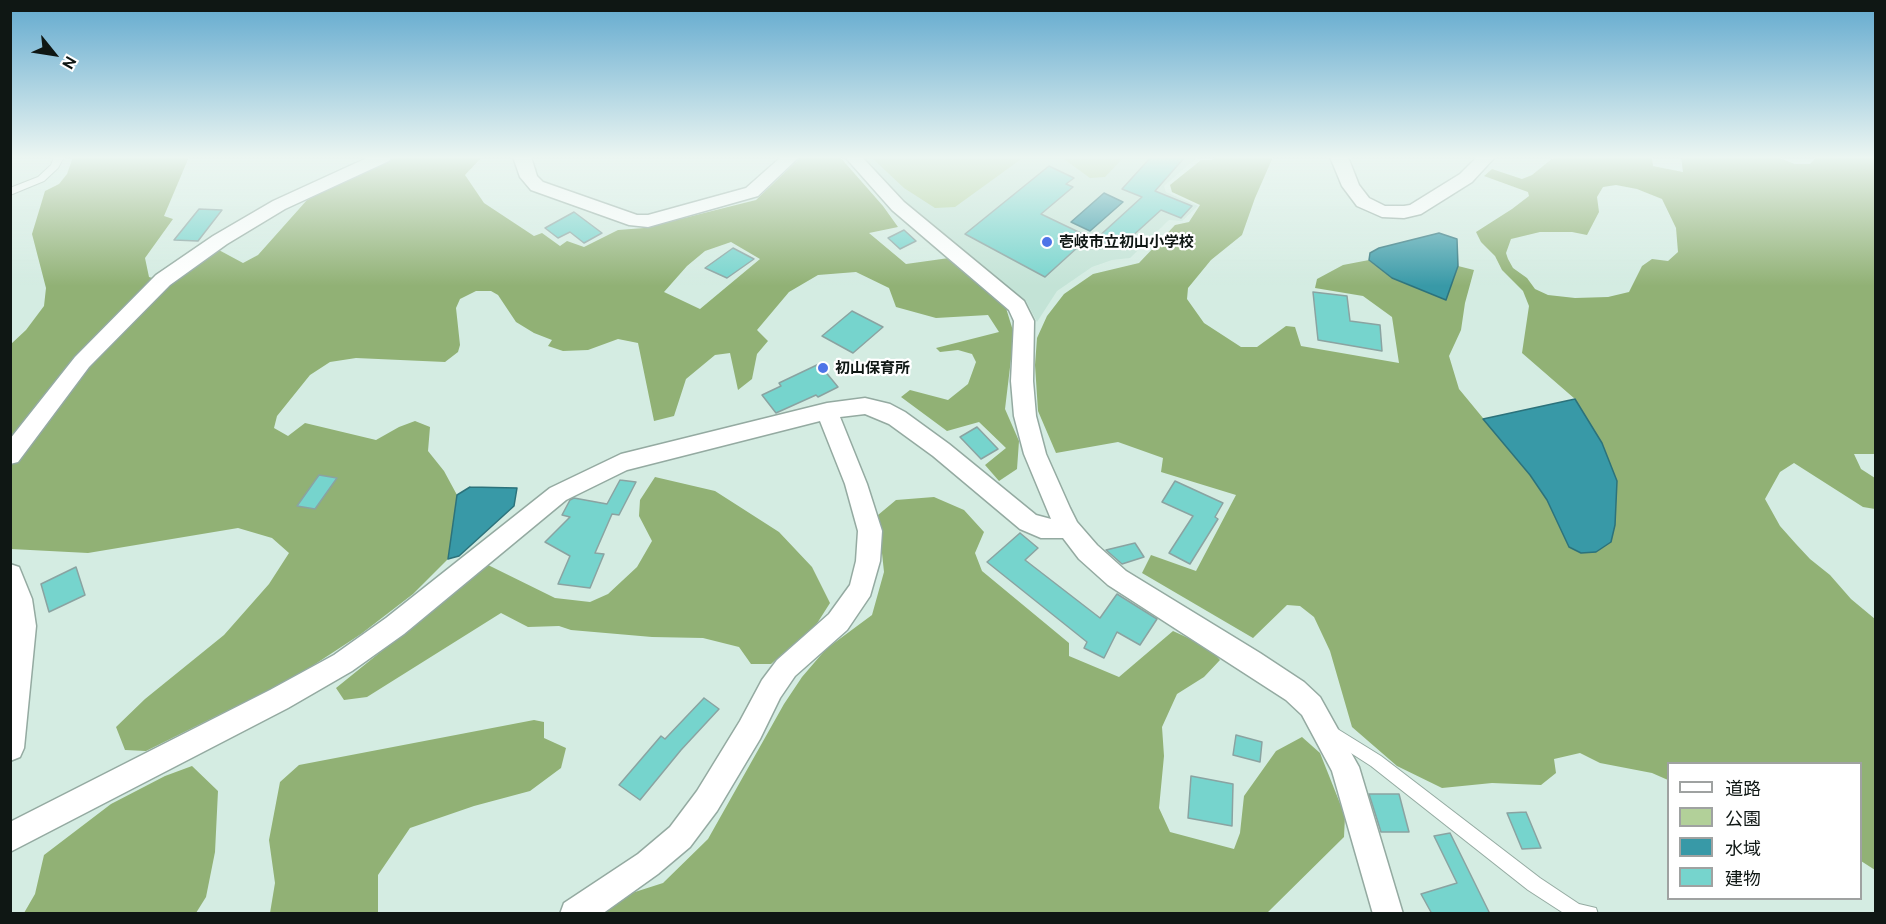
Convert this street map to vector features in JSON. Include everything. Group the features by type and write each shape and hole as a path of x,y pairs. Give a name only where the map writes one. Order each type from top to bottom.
{"street":[{"path":"10,456 82,362 163,280 220,240 290,200"},
{"path":"577,200 635,221 648,221 723,200"},
{"path":"893,200 1017,306 1024,321 1022,381 1025,416 1035,454 1059,511 1069,529 1088,552 1117,578 1296,691 1311,706 1345,767 1388,914"},
{"path":"1362,200 1382,211 1404,213 1415,210 1431,200"},
{"path":"10,838 279,699 343,663 395,626 441,586 558,494 621,463 827,411 866,406 882,410 897,418 941,450 1028,522 1041,528 1069,529"},
{"path":"575,914 648,864 680,837 719,781 786,668 838,622 861,589 868,561 870,531 856,484 827,411"},
{"path":"10,574 20,599 23,626 10,748"}],"lane":[{"path":"1325,728 1376,761 1534,884 1576,911 1590,914"}],"shaded area":[{"name":"壱岐市立初山小学校","path":"900,200 1185,200 1198,206 1182,221 1169,220 1130,258 1112,260 1092,267 1057,291 1037,322 1026,301 967,258"}],"green space":[{"path":"42,200 171,200 164,216 173,219 145,258 149,277 168,283 217,249 243,263 258,255 307,200 482,200 534,236 542,233 560,246 567,241 584,247 618,230 644,228 756,200 878,200 898,227 869,233 906,264 949,258 1006,308 1014,334 1005,409 1019,441 1017,469 999,481 985,465 1006,448 979,422 947,431 901,397 910,390 948,400 968,384 976,362 972,354 958,350 940,352 936,348 999,332 988,315 936,318 896,307 889,288 856,272 818,275 789,292 757,330 768,341 757,354 752,379 738,390 730,353 715,355 686,379 674,416 654,421 638,343 618,339 588,350 563,351 548,346 552,340 516,322 498,295 491,291 476,291 460,299 456,308 460,345 458,352 445,362 356,358 330,362 310,375 277,416 274,428 288,436 305,423 376,440 415,421 430,427 428,451 444,471 457,495 448,559 413,594 361,634 297,676 146,751 125,750 116,727 145,699 224,635 269,584 289,553 272,538 238,528 88,553 11,549 11,344 26,330 44,306 46,288 32,234","holes":["731,242 760,259 700,309 664,292 687,266 705,251"]},
{"path":"923,200 964,200 955,207 935,208"},
{"path":"1189,200 1254,200 1242,235 1211,260 1188,288 1187,299 1204,323 1241,347 1257,347 1286,326 1295,327 1301,346 1399,363 1392,317 1363,296 1315,288 1317,279 1343,265 1369,260 1392,278 1446,300 1458,266 1474,270 1465,303 1461,330 1449,356 1459,389 1530,475 1547,500 1569,547 1575,399 1522,353 1529,306 1523,291 1502,270 1495,256 1481,242 1476,232 1524,200 1597,200 1599,212 1587,235 1572,232 1540,232 1511,239 1506,253 1513,268 1527,278 1535,289 1548,295 1575,298 1608,297 1629,292 1642,266 1652,259 1668,261 1678,252 1676,228 1663,200 1875,200 1875,454 1854,454 1861,469 1875,478 1875,509 1863,507 1794,463 1780,472 1765,499 1780,526 1796,544 1830,575 1851,599 1875,619 1875,870 1862,862 1862,762 1667,762 1667,780 1652,773 1600,763 1580,753 1554,759 1556,773 1541,785 1492,783 1442,788 1397,766 1352,727 1330,651 1314,617 1300,606 1287,605 1253,638 1142,573 1151,555 1196,571 1236,495 1161,472 1163,458 1118,442 1056,453 1038,411 1035,365 1037,338 1047,316 1064,294 1093,274 1139,263 1175,225 1189,222 1200,205"},
{"path":"655,477 715,491 779,532 812,567 830,603 816,625 771,664 751,664 739,647 703,638 652,637 571,630 559,626 528,627 501,613 367,697 344,700 336,688 488,565 555,598 590,602 608,594 637,567 652,541 639,516 640,500"},
{"path":"934,497 964,510 984,532 975,553 982,571 1069,643 1069,656 1119,677 1173,631 1210,648 1220,660 1204,677 1177,694 1162,727 1164,756 1159,808 1170,832 1234,849 1240,833 1244,796 1276,751 1302,737 1320,753 1345,816 1344,837 1267,913 588,914 610,900 663,883 708,839 784,704 802,677 826,649 872,615 884,572 878,515 896,500"},
{"path":"534,720 544,722 544,738 566,748 561,768 530,791 474,806 410,828 378,875 378,913 270,913 275,883 269,840 280,782 299,765"},
{"path":"192,766 218,791 215,852 206,897 196,913 24,913 35,894 44,855 111,804 165,776"}],"water":[{"path":"1096,200 1123,202 1090,231 1071,222"},
{"path":"1439,233 1457,239 1458,266 1446,300 1392,278 1369,260 1370,253 1379,248"},
{"path":"1575,399 1602,443 1617,481 1615,525 1611,542 1596,552 1581,553 1569,547 1547,500 1530,475 1483,419"},
{"path":"470,487 517,488 514,506 459,556 448,559 457,495"}],"building":[{"path":"1007,200 1057,200 1041,214 1089,237 1045,277 965,234"},
{"path":"1139,200 1177,200 1192,206 1181,218 1161,210 1118,249 1096,239"},
{"path":"199,209 222,210 198,241 174,240"},
{"path":"574,212 602,233 584,243 570,232 558,238 545,228"},
{"path":"904,230 916,241 900,249 888,238"},
{"path":"733,248 754,259 727,278 705,268"},
{"path":"1313,292 1347,296 1350,321 1380,325 1382,351 1318,340"},
{"path":"852,311 883,327 853,353 822,336"},
{"path":"819,364 838,387 776,413 762,395 781,386 779,383"},
{"path":"977,427 998,449 981,459 960,437"},
{"path":"319,475 337,478 315,509 297,506"},
{"path":"620,480 636,482 619,515 612,514 595,553 604,554 590,588 558,584 570,556 545,542 570,517 562,515 570,500 574,498 607,504"},
{"path":"1175,481 1223,503 1215,517 1218,519 1190,564 1169,553 1193,516 1162,502"},
{"path":"1020,533 1038,548 1025,560 1100,618 1117,594 1157,619 1140,645 1117,632 1104,658 1084,648 1087,642 987,562"},
{"path":"1135,543 1144,557 1122,564 1106,550"},
{"path":"76,567 85,595 49,612 41,584"},
{"path":"704,698 719,709 681,750 640,800 619,785 661,736 665,739"},
{"path":"1236,735 1262,742 1260,762 1233,755"},
{"path":"1191,776 1233,784 1232,826 1188,818"},
{"path":"1369,794 1399,794 1409,832 1381,832"},
{"path":"1526,812 1541,848 1522,849 1507,813"},
{"path":"1450,833 1490,914 1432,914 1421,894 1457,883 1434,836"}],"place":[{"name":"壱岐市立初山小学校","path":"1047,242"},
{"name":"初山保育所","path":"823,368"}]}
